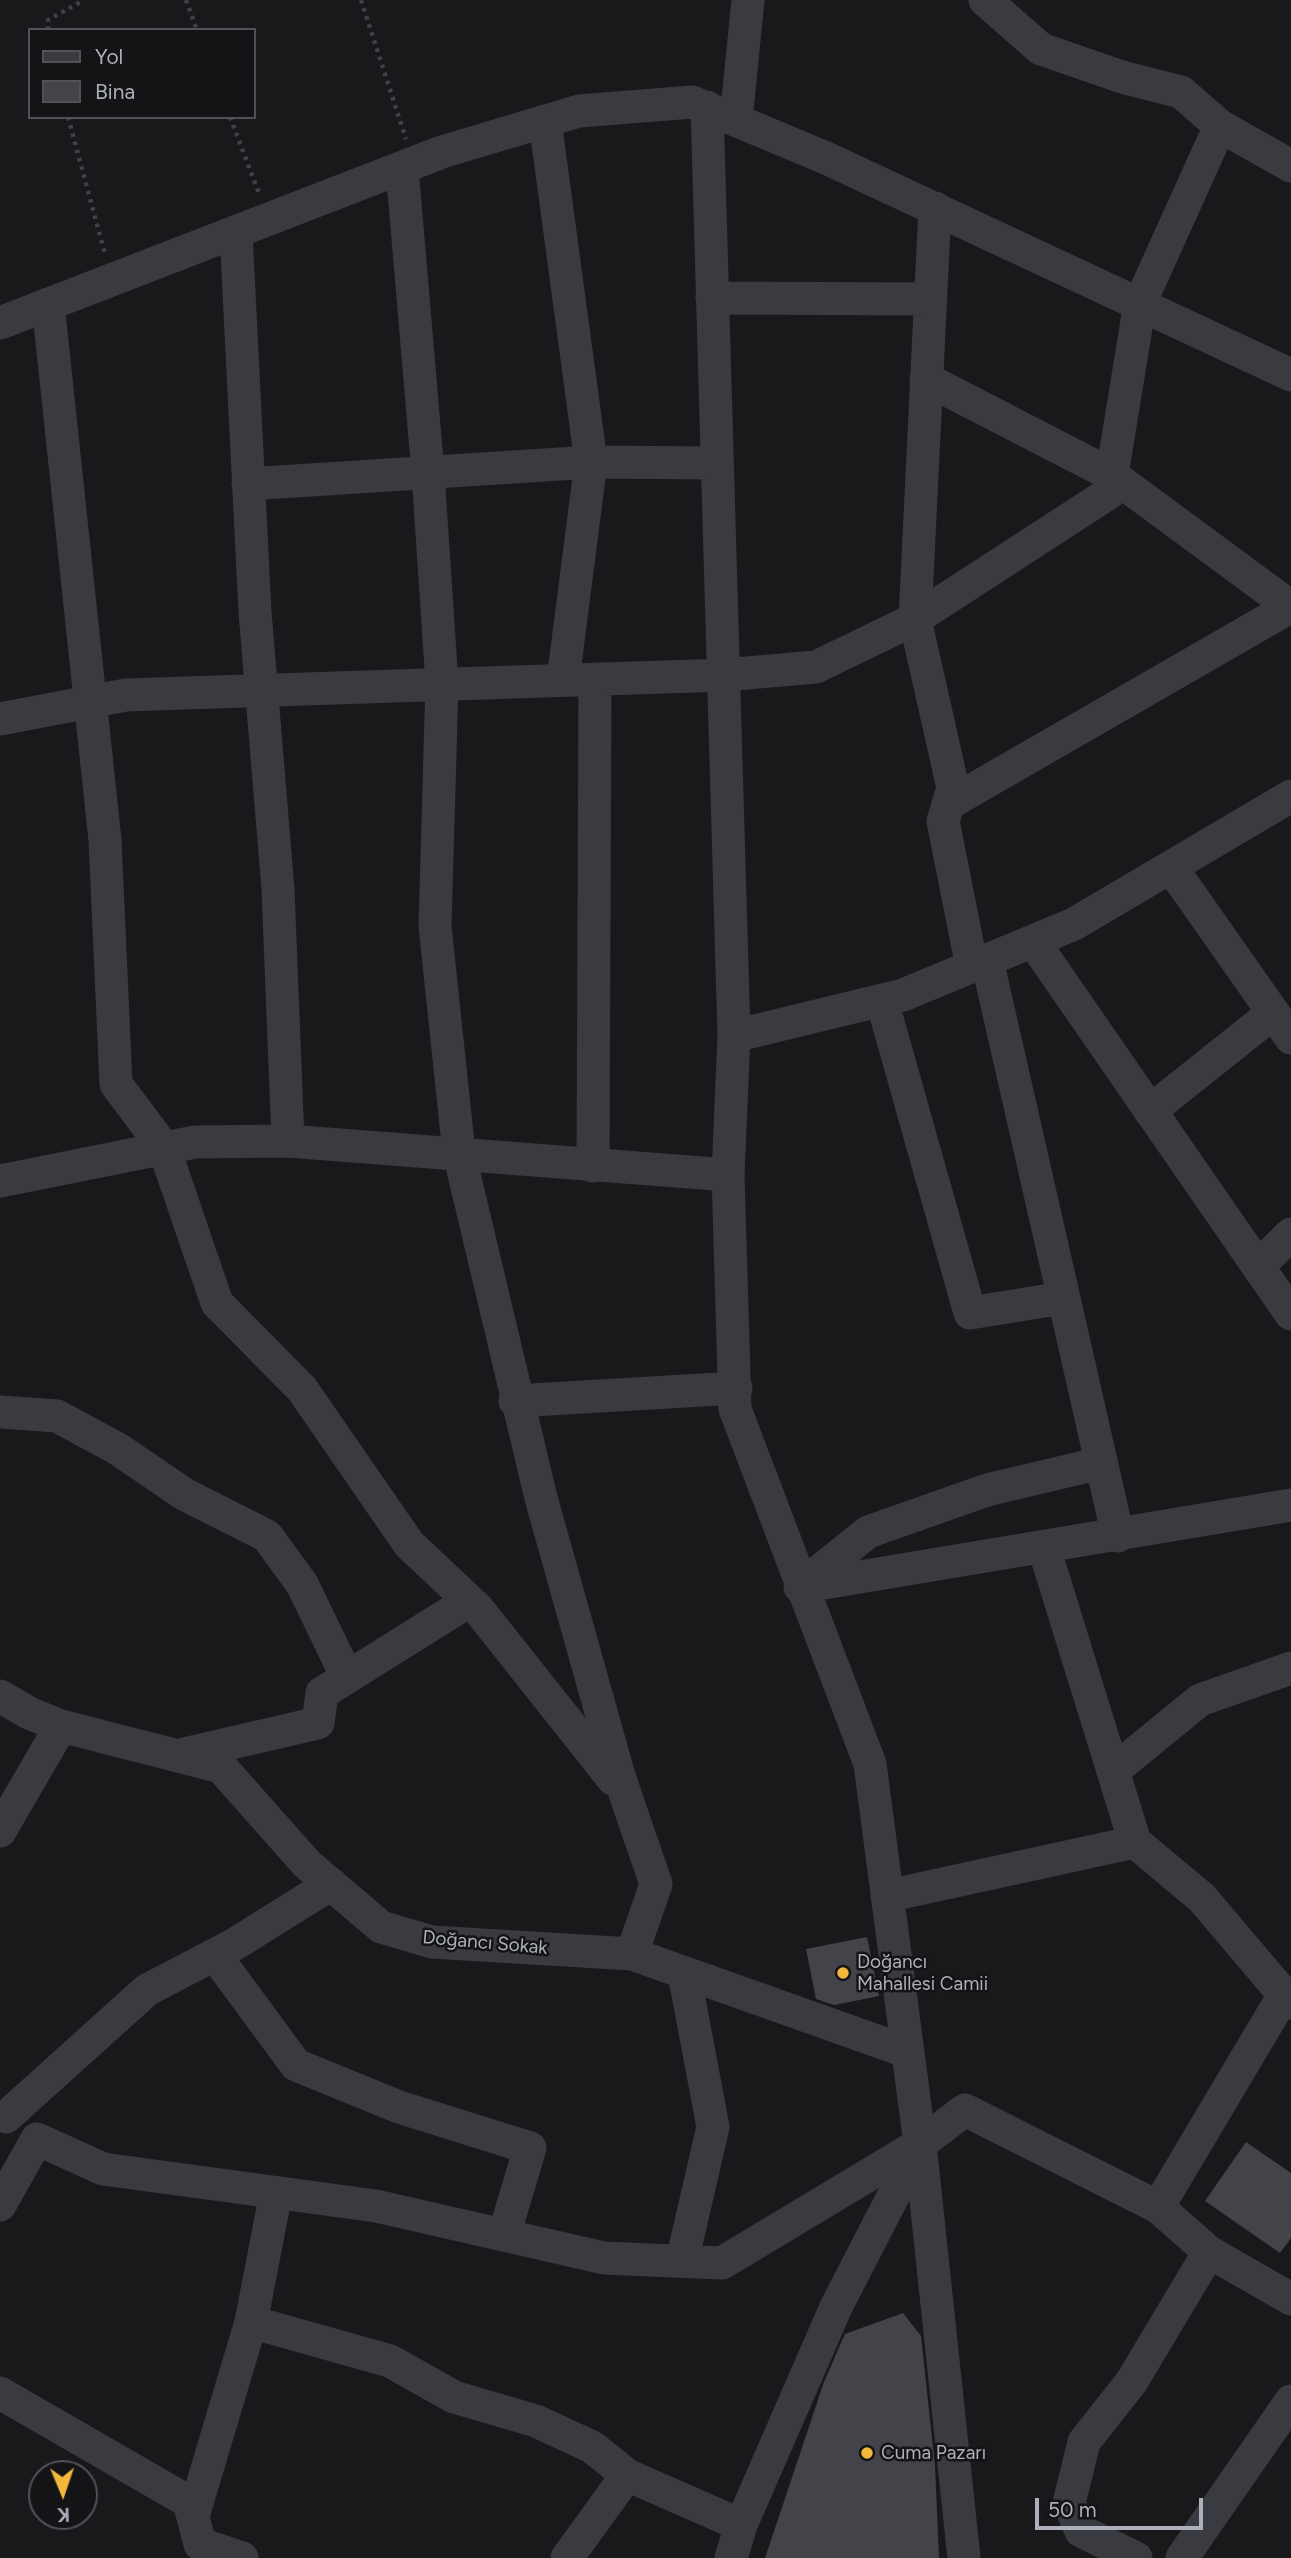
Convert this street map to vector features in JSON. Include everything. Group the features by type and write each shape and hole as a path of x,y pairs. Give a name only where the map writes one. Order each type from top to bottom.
{"street":[{"path":"748,0 721,114 712,298 734,1036 728,1175 735,1409 800,1587 870,1765 920,2144 964,2558"},
{"path":"985,0 1041,50 1122,77 1181,92 1220,127 1291,166"},
{"path":"0,323 408,166 545,121 579,111 692,102 935,208 1291,375"},
{"path":"545,121 591,462 579,679 593,1166"},
{"path":"0,719 126,695 724,675 816,667 915,619 1109,493 1140,303 1220,127"},
{"path":"408,166 442,683 435,926 459,1153 515,1401 625,1795 656,1884 632,1955"},
{"path":"935,208 915,619 953,788 943,821 1063,1298 1118,1536"},
{"path":"236,232 248,484 278,889 288,1141"},
{"path":"712,298 930,299"},
{"path":"48,304 105,840 116,1084 164,1148 216,1303 302,1389 409,1544 469,1601 625,1795"},
{"path":"926,379 1112,475 1291,607 948,804"},
{"path":"248,484 591,462 717,463"},
{"path":"734,1036 882,1001 980,964 1074,924 1291,796"},
{"path":"1150,1111 1282,1025 1171,867"},
{"path":"1033,941 1291,1314"},
{"path":"882,1001 970,1313 1063,1298"},
{"path":"0,1181 195,1143 288,1141 728,1175"},
{"path":"1258,1266 1291,1234"},
{"path":"515,1401 736,1388"},
{"path":"0,1412 58,1416 118,1449 184,1494 267,1536 302,1584 347,1677"},
{"path":"800,1587 868,1532 988,1490 1101,1463"},
{"path":"800,1587 1291,1505"},
{"path":"1044,1548 1135,1842 1202,1898 1288,1999 1158,2207"},
{"path":"178,1756 317,1723 322,1693 469,1601"},
{"path":"1113,1770 1200,1700 1291,1668"},
{"name":"Doğancı Sokak","path":"0,1696 29,1713 61,1726 221,1767 307,1864 382,1927 432,1942 632,1955 908,2052"},
{"path":"0,1831 61,1726"},
{"path":"887,1896 1135,1842"},
{"path":"331,1884 215,1955 147,1990 3,2115 37,2139 103,2169 376,2206 604,2258 722,2263 920,2144 965,2110 1158,2207 1209,2252 1291,2299"},
{"path":"215,1955 296,2066 399,2107 530,2148 504,2235"},
{"path":"682,2261 713,2127 684,1973"},
{"path":"0,2206 37,2139"},
{"path":"731,2558 741,2525 836,2307 920,2144"},
{"path":"193,2516 251,2322 276,2193"},
{"path":"1136,2558 1081,2531 1069,2503 1084,2442 1132,2381 1209,2252"},
{"path":"251,2322 390,2361 454,2396 536,2421 592,2447 627,2475 741,2525"},
{"path":"0,2393 189,2502 200,2544 242,2558"},
{"path":"1182,2558 1291,2401"},
{"path":"567,2558 627,2475"}],"path":[{"path":"48,28 48,20 84,0"},
{"path":"186,0 196,28"},
{"path":"361,0 408,166"},
{"path":"69,119 112,278"},
{"path":"231,119 269,220"}],"building":[{"name":"Doğancı Mahallesi Camii","path":"867,1937 879,1996 834,2005 816,1999 806,1949"},
{"path":"1246,2142 1291,2173 1291,2238 1280,2253 1205,2201"},
{"name":"Cuma Pazarı","path":"903,2313 921,2336 935,2466 939,2558 765,2558 824,2382 845,2334"}],"place":[{"name":"Doğancı Mahallesi Camii","path":"843,1973"},
{"name":"Cuma Pazarı","path":"867,2453"}]}
